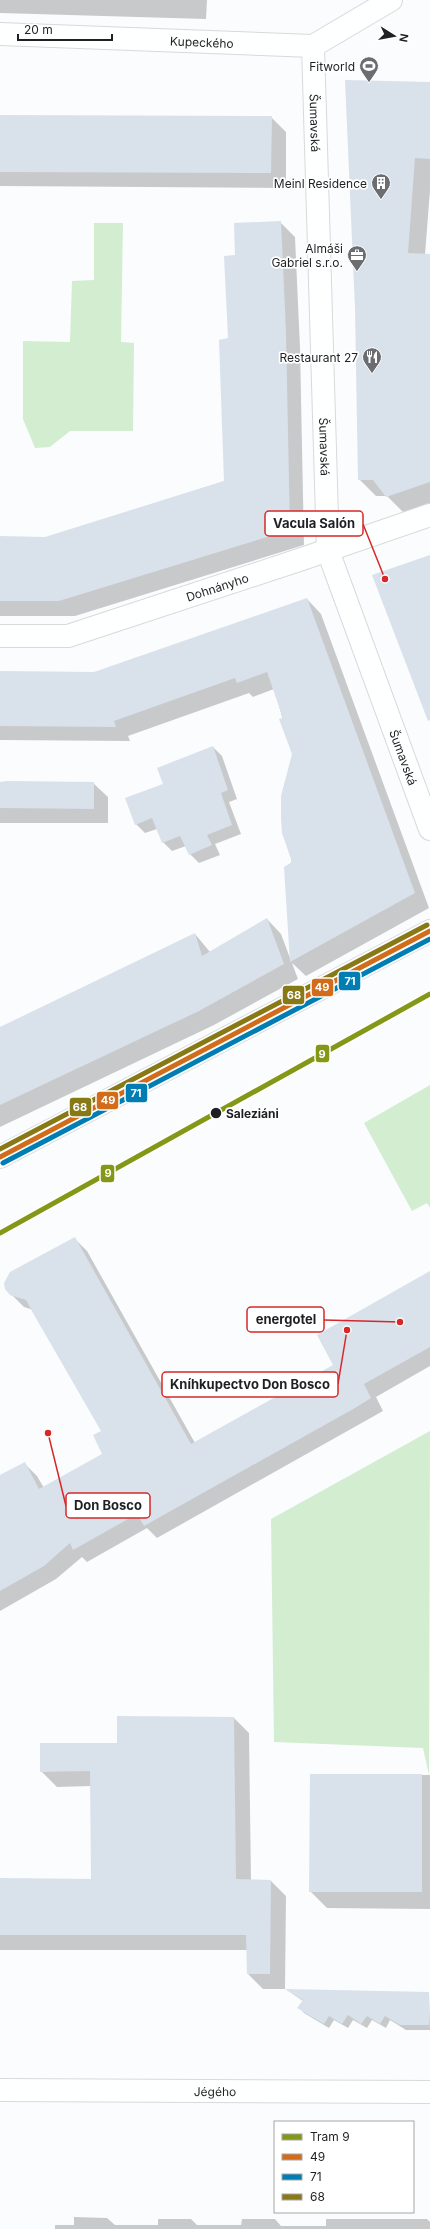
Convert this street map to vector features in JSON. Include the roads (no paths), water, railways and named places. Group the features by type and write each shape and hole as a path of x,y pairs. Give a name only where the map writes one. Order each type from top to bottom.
{"street":[{"path":"313,46 391,0"},
{"name":"Kupeckého","path":"0,34 313,46"},
{"name":"Šumavská","path":"313,46 328,551 430,829"},
{"name":"Dohnányho","path":"0,636 68,636 328,551 430,515"},
{"path":"0,1157 430,931"},
{"name":"Jégého","path":"0,2090 430,2092"}],"tram line":[{"name":"9","path":"0,1233 430,994"}],"place":[{"name":"Fitworld","path":"369,83"},
{"name":"Meinl Residence","path":"381,200"},
{"name":"Almáši Gabriel s.r.o.","path":"357,272"},
{"name":"Restaurant 27","path":"372,374"},
{"name":"Vacula Salón","path":"385,579"},
{"name":"Saleziáni","path":"216,1113"},
{"name":"energotel","path":"400,1322"},
{"name":"Kníhkupectvo Don Bosco","path":"347,1330"},
{"name":"Don Bosco","path":"48,1433"}]}
